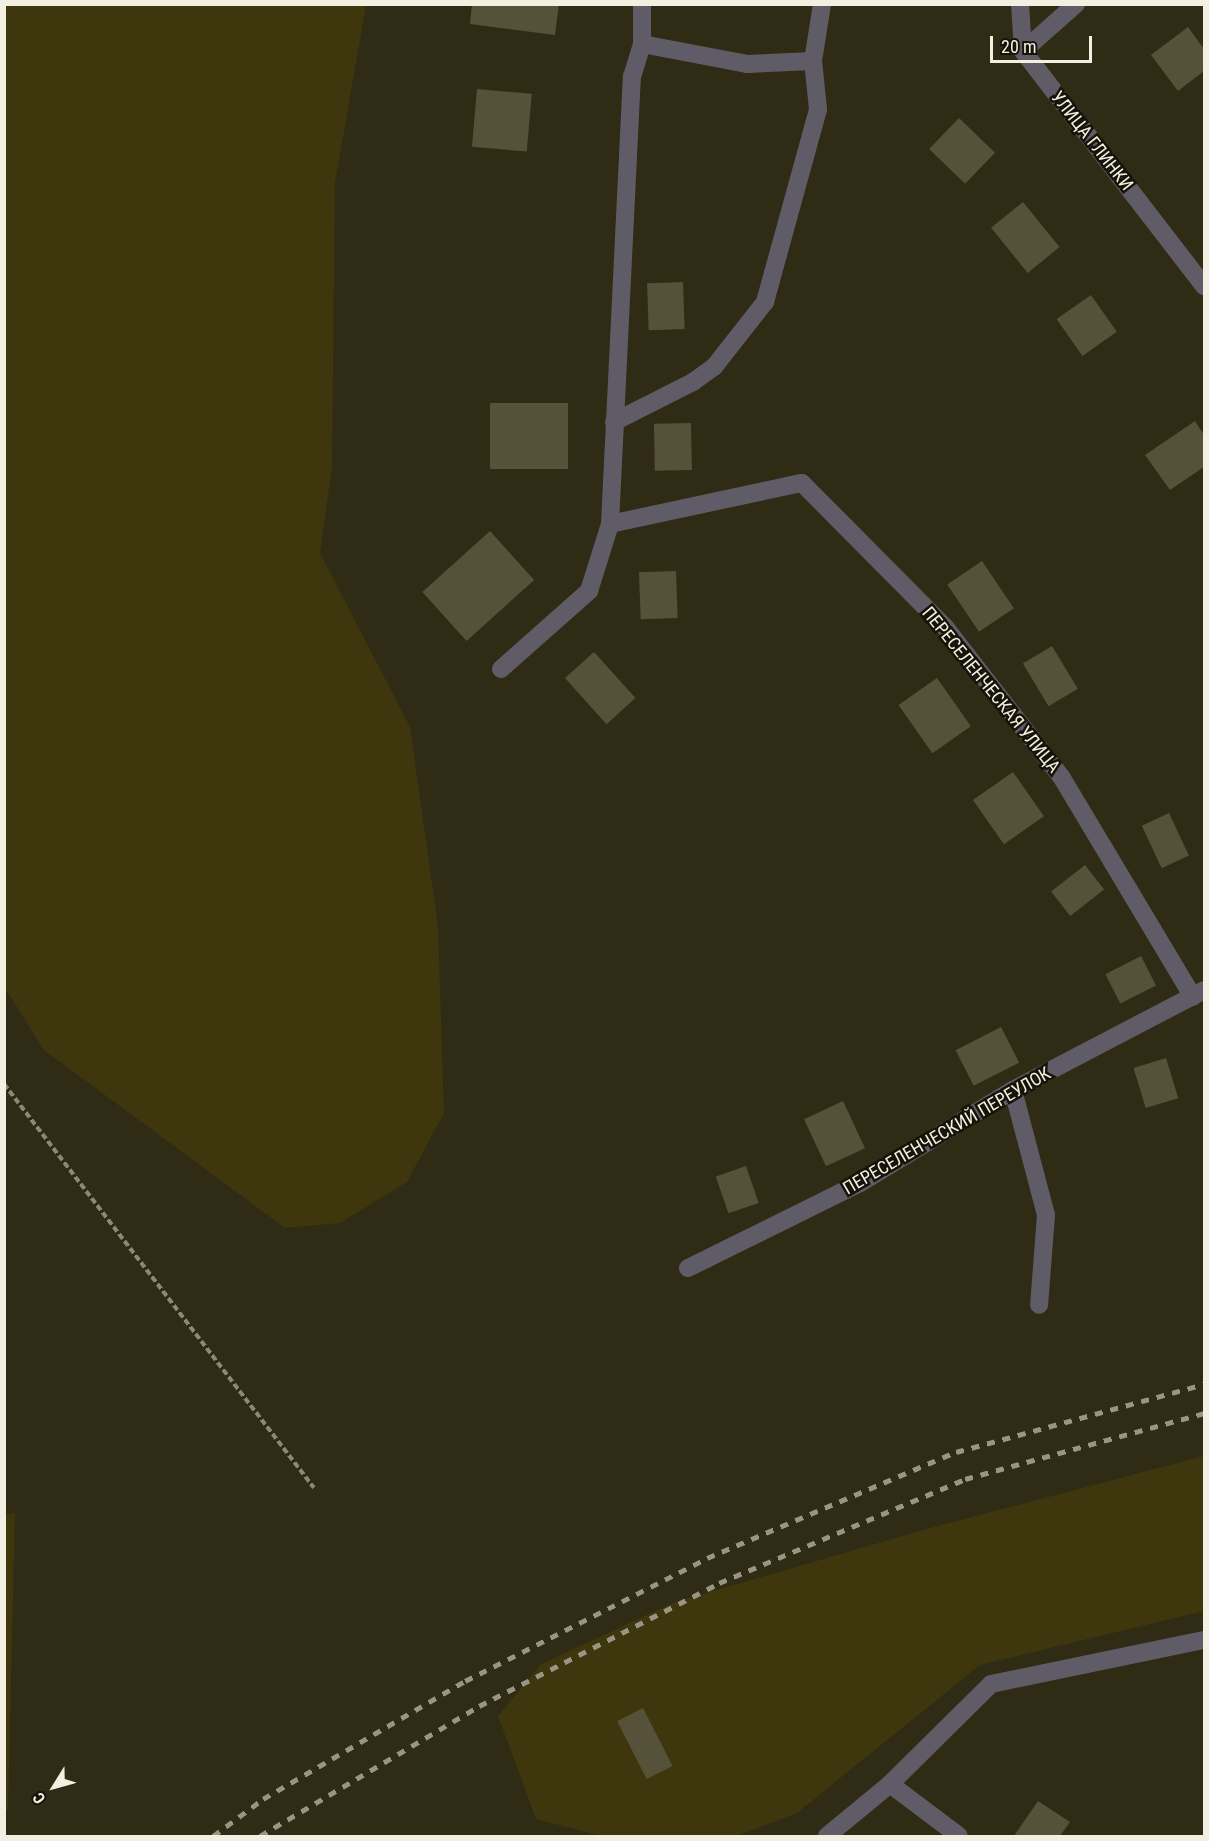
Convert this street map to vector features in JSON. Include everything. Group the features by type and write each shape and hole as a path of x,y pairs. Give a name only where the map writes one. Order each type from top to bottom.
{"street":[{"path":"501,669 589,591 610,524 632,77 642,44 642,4"},
{"path":"614,422 693,382 714,367 765,302 818,109 813,61 822,4"},
{"path":"1020,4 1023,51"},
{"path":"1023,51 1076,4"},
{"path":"642,44 748,64 813,61"},
{"name":"УЛИЦА ГЛИНКИ","path":"1023,51 1204,286"},
{"name":"ПЕРЕСЕЛЕНЧЕСКАЯ УЛИЦА","path":"610,524 802,483 945,627 1062,778 1199,994"},
{"name":"ПЕРЕСЕЛЕНЧЕСКИЙ ПЕРЕУЛОК","path":"688,1268 860,1183 1013,1090 1199,994"},
{"path":"1013,1090 1046,1215 1039,1305"},
{"path":"826,1836 890,1784 991,1684 1204,1640"},
{"path":"890,1784 959,1836"}],"path":[{"path":"4,1084 314,1488"}],"shaded area":[{"path":"5,4 366,5 335,183 332,467 320,553 410,727 438,926 444,1113 407,1182 340,1223 285,1228 44,1050 5,988"},
{"path":"1204,1456 1204,1611 980,1665 797,1813 737,1836 601,1836 536,1819 498,1716 541,1664 675,1602 930,1528"},
{"path":"15,1513 8,1810 4,1809 4,1514"}],"building":[{"path":"472,4 559,4 555,35 470,24"},
{"path":"1188,27 1204,49 1204,71 1178,91 1151,55"},
{"path":"477,89 532,94 527,152 472,147"},
{"path":"959,118 995,153 965,184 929,149"},
{"path":"1023,202 1060,247 1028,273 991,228"},
{"path":"683,282 685,329 649,330 647,283"},
{"path":"1091,295 1117,332 1082,356 1057,319"},
{"path":"490,403 568,403 568,469 490,469"},
{"path":"1195,421 1204,435 1204,467 1170,490 1145,455"},
{"path":"691,423 692,470 655,471 654,424"},
{"path":"490,531 534,580 467,641 422,592"},
{"path":"982,561 1014,608 979,632 947,584"},
{"path":"676,571 678,618 641,619 639,572"},
{"path":"1052,646 1078,689 1049,706 1023,664"},
{"path":"594,652 635,698 607,724 565,678"},
{"path":"937,678 971,726 932,753 898,705"},
{"path":"1013,772 1044,816 1004,844 973,800"},
{"path":"1169,813 1189,856 1162,868 1142,826"},
{"path":"1085,865 1104,889 1070,916 1051,891"},
{"path":"1141,956 1156,985 1120,1004 1105,974"},
{"path":"1001,1027 1019,1063 974,1086 956,1050"},
{"path":"1166,1058 1178,1098 1146,1108 1133,1068"},
{"path":"843,1101 865,1148 826,1166 804,1119"},
{"path":"746,1166 759,1203 728,1213 716,1176"},
{"path":"643,1708 673,1766 647,1779 617,1721"},
{"path":"1038,1801 1070,1822 1060,1836 1014,1836"}],"railway":[{"path":"213,1836 263,1799 465,1681 707,1558 956,1452 1204,1384"},
{"path":"260,1836 479,1706 719,1583 965,1479 1204,1413"}]}
